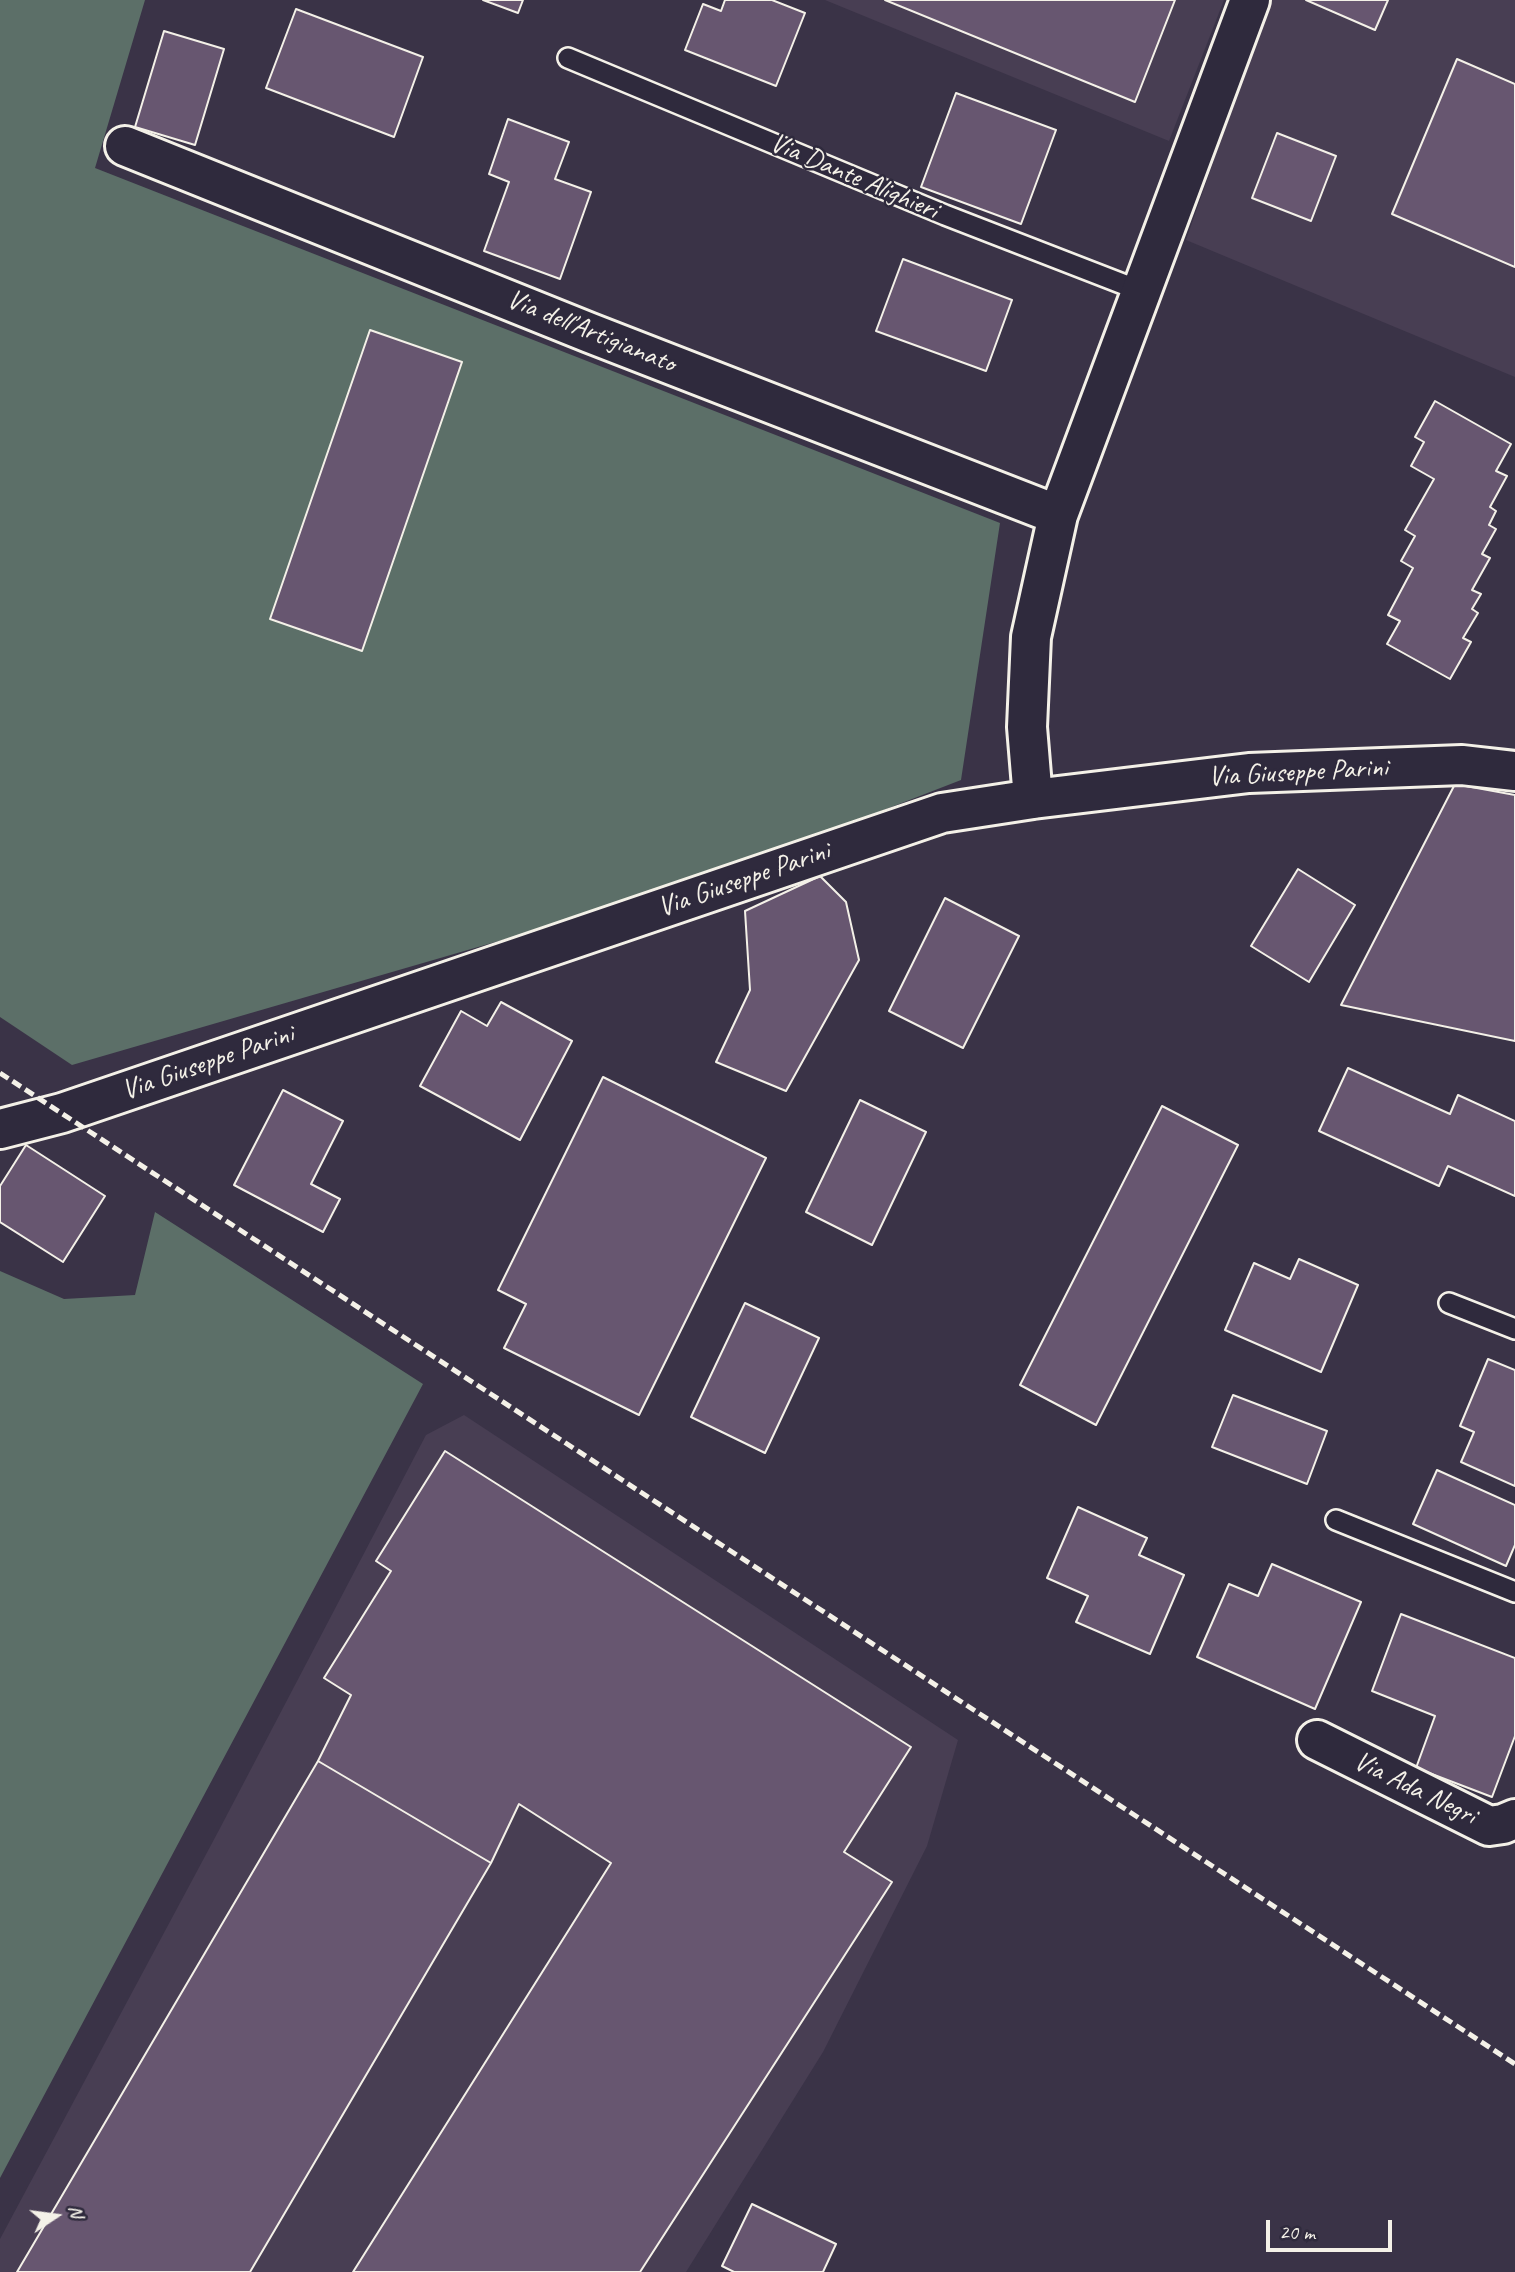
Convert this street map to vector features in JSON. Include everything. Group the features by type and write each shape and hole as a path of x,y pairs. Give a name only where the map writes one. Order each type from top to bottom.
{"street":[{"path":"1033,799 1027,727 1031,637 1058,515 1250,0"},
{"name":"Via dell'Artigianato","path":"125,146 590,333 1058,515"},
{"name":"Via Giuseppe Parini","path":"0,1129 62,1113 942,813 1033,799 1249,773 1462,765 1515,771"},
{"name":"Via Ada Negri","path":"1317,1740 1489,1825 1503,1824 1515,1819"}],"lane":[{"name":"Via Dante Alighieri","path":"568,58 945,215 1141,291"},
{"path":"1449,1303 1515,1329"},
{"path":"1336,1520 1515,1592"}],"shaded area":[{"path":"825,0 1224,0 1169,141"},
{"path":"1270,0 1515,0 1515,377 1186,240"},
{"path":"464,1415 958,1740 927,1846 823,2052 686,2272 0,2272 0,2239 426,1435"}],"green space":[{"path":"0,0 145,0 95,168 1000,523 961,780 688,886 72,1065 0,1017"},
{"path":"155,1212 423,1384 0,2178 0,1271 64,1299 135,1295"}],"building":[{"path":"483,0 523,0 518,13"},
{"path":"725,0 772,0 805,13 776,86 685,50 703,4 721,11"},
{"path":"885,0 1175,0 1135,102"},
{"path":"1306,0 1388,0 1375,30"},
{"path":"296,9 423,57 394,137 266,88"},
{"path":"164,31 224,49 195,145 135,127"},
{"path":"1457,59 1515,84 1515,267 1392,214"},
{"path":"956,93 1056,130 1021,224 921,187"},
{"path":"508,119 569,142 555,179 591,192 560,279 484,251 509,182 489,174"},
{"path":"1277,133 1336,156 1311,221 1252,198"},
{"path":"903,259 1012,300 986,371 876,331"},
{"path":"370,330 462,362 362,651 270,619"},
{"path":"1435,401 1511,444 1496,471 1507,476 1490,507 1496,511 1489,525 1496,529 1482,554 1490,558 1472,590 1481,594 1472,609 1478,613 1463,638 1471,642 1450,679 1387,644 1400,621 1388,615 1413,568 1401,561 1415,536 1405,530 1434,479 1411,466 1424,442 1415,437"},
{"path":"1455,784 1515,795 1515,1041 1341,1005"},
{"path":"1298,869 1355,905 1309,982 1251,946"},
{"path":"820,876 846,902 859,960 786,1091 716,1062 750,990 745,911"},
{"path":"945,898 1019,936 963,1048 889,1011"},
{"path":"501,1002 572,1041 520,1140 420,1086 461,1011 487,1026"},
{"path":"1348,1068 1450,1114 1458,1095 1515,1121 1515,1196 1448,1166 1439,1186 1319,1131"},
{"path":"603,1077 766,1158 639,1415 504,1348 526,1304 498,1290"},
{"path":"283,1090 343,1121 311,1184 340,1199 323,1232 234,1185"},
{"path":"860,1100 926,1132 872,1245 806,1212"},
{"path":"1162,1106 1238,1145 1096,1425 1020,1385"},
{"path":"26,1145 105,1196 63,1262 0,1222 0,1186"},
{"path":"1299,1259 1358,1285 1321,1372 1225,1330 1254,1263 1290,1279"},
{"path":"745,1303 819,1338 765,1453 691,1417"},
{"path":"1488,1359 1515,1370 1515,1486 1461,1462 1474,1432 1460,1426"},
{"path":"1233,1395 1327,1431 1307,1484 1212,1447"},
{"path":"445,1451 911,1747 844,1852 892,1882 640,2272 353,2272 611,1863 519,1804 491,1863 318,1761 351,1695 324,1678 391,1571 376,1561"},
{"path":"1437,1470 1515,1505 1515,1545 1506,1566 1413,1524"},
{"path":"1078,1507 1147,1538 1139,1555 1184,1575 1150,1654 1076,1622 1088,1596 1047,1578"},
{"path":"1272,1564 1361,1602 1315,1709 1197,1657 1229,1584 1258,1596"},
{"path":"1401,1614 1515,1658 1515,1736 1492,1797 1416,1768 1435,1716 1372,1691"},
{"path":"318,1761 491,1863 250,2272 17,2272"},
{"path":"752,2204 836,2244 823,2272 734,2272 722,2266"}],"railway":[{"path":"0,1073 1515,2064"}]}
